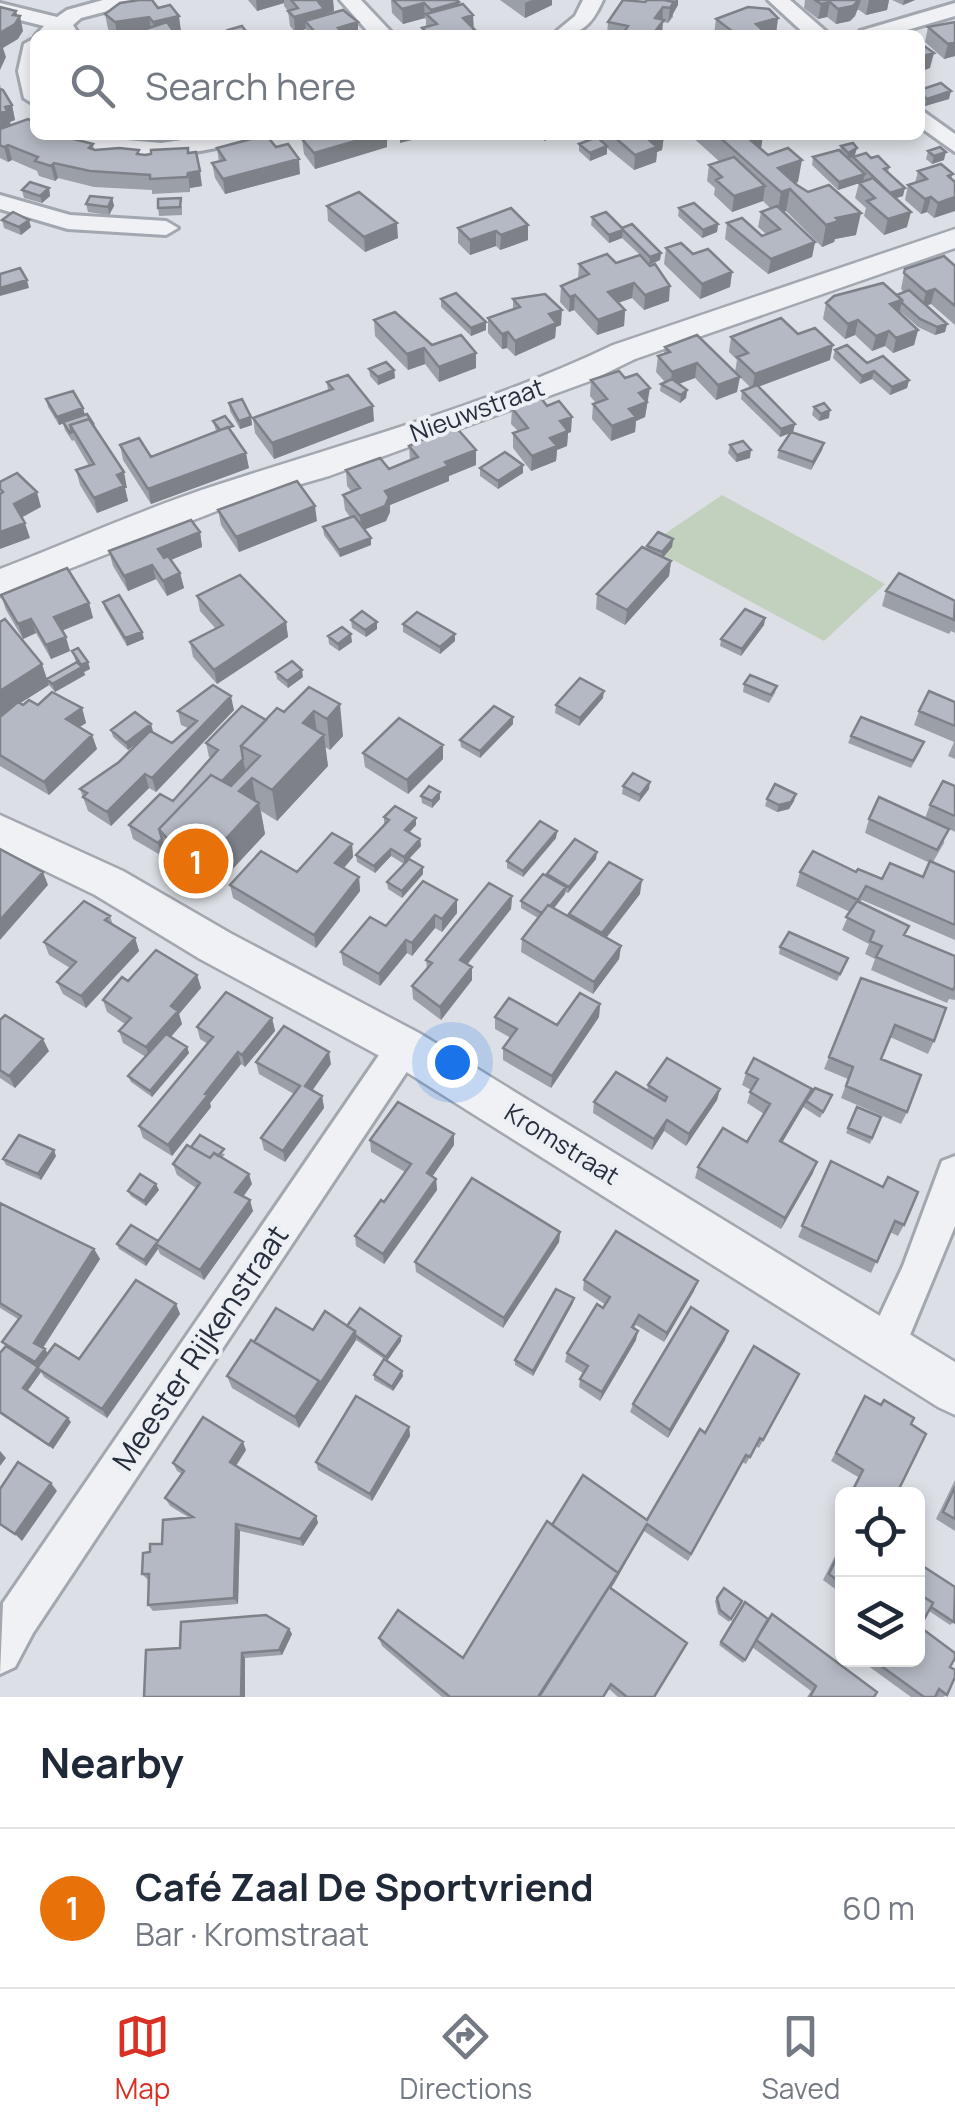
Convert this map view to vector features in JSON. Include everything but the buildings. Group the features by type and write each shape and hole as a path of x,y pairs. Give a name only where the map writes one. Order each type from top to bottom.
{"street":[{"path":"60,30 74,14 127,0"},
{"path":"350,0 378,30"},
{"path":"570,30 584,19 593,0"},
{"path":"778,0 813,30"},
{"path":"0,9 56,30"},
{"path":"885,30 955,9"},
{"path":"925,120 955,145"},
{"path":"98,140 127,148 193,141"},
{"path":"0,202 68,222 166,228"},
{"name":"Nieuwstraat","path":"0,583 230,494 317,468 579,374 624,352 955,238"},
{"name":"Kromstraat","path":"0,830 109,884 215,946 404,1046 955,1390"},
{"name":"Meester Rijkenstraat","path":"6,1626 404,1046"},
{"path":"886,1345 920,1272 955,1173"}],"green space":[{"path":"722,495 885,584 824,641 647,546"}],"place":[{"name":"Café Zaal De Sportvriend","path":"196,861"}]}
